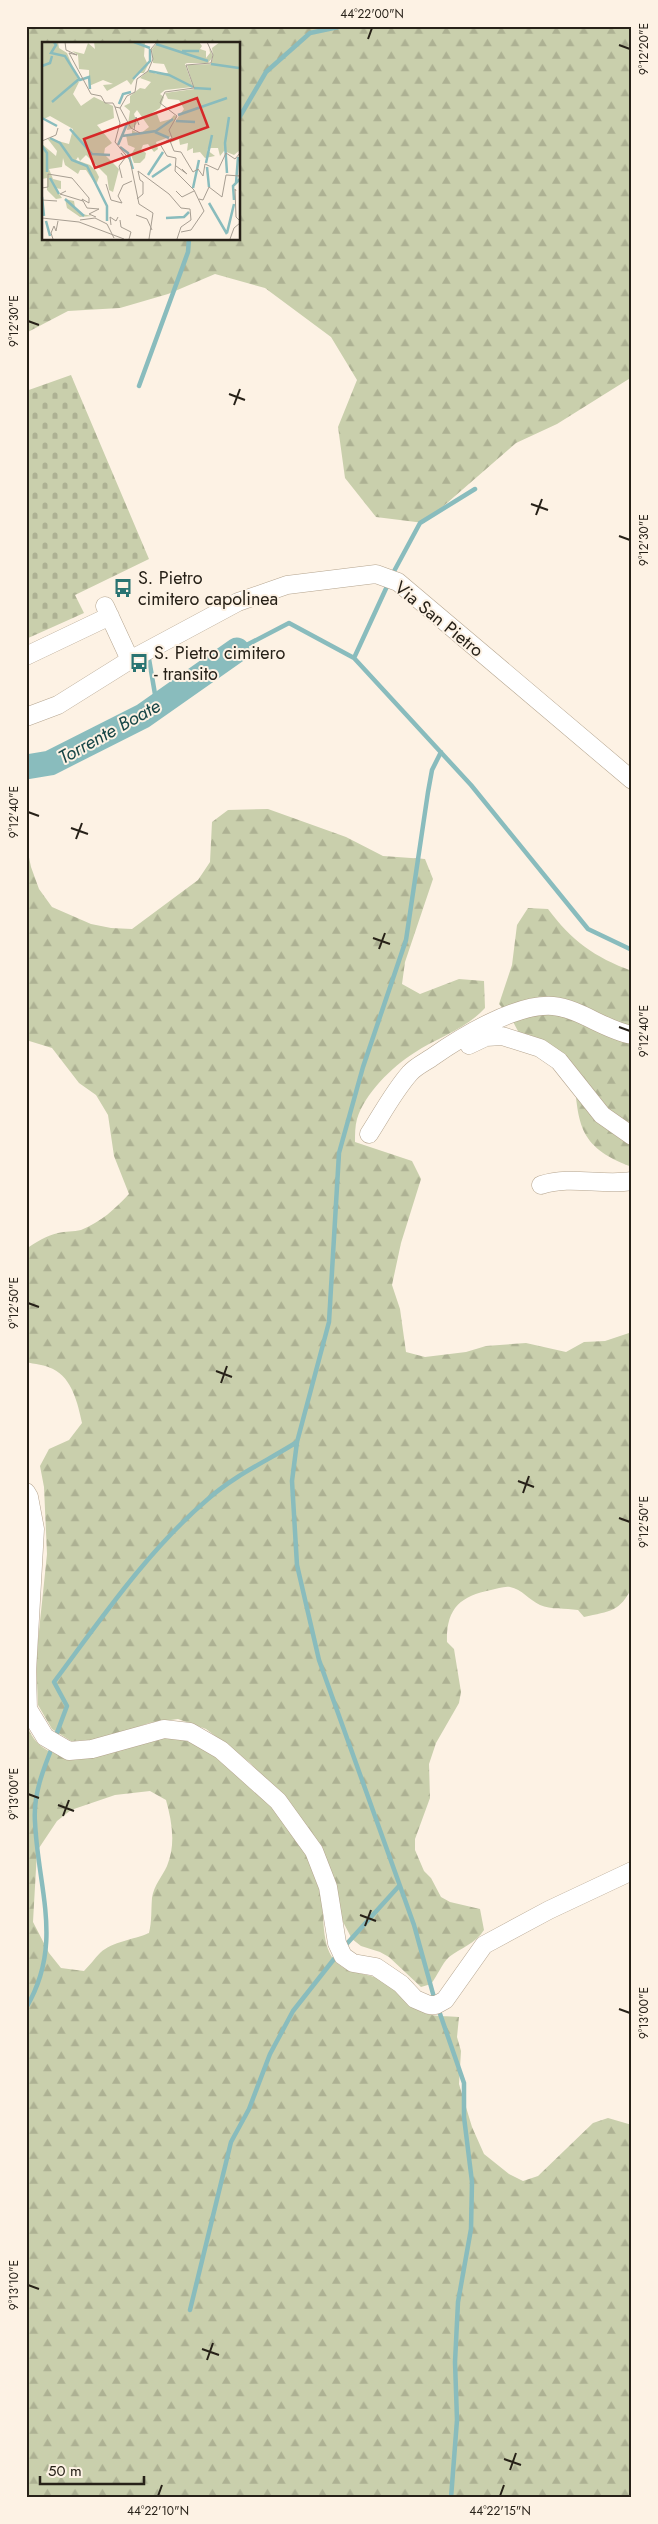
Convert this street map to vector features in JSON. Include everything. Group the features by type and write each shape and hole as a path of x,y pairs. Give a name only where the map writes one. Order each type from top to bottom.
{"street":[{"name":"Via San Pietro","path":"26,716 40,713 74,696 130,660 238,602 287,585 376,574 398,582 632,780"},
{"path":"26,656 107,611 130,660"},
{"path":"369,1134 410,1072 458,1039 491,1022 536,1006 555,1006 581,1015 617,1032 632,1035"},
{"path":"458,1039 462,1044 470,1045 486,1037 502,1036 540,1048 559,1062 602,1115 632,1136"},
{"path":"541,1185 575,1180 604,1184 632,1181"},
{"path":"26,1492 30,1497 35,1529 30,1567 27,1672 28,1710 45,1737 69,1751 92,1749 164,1729 190,1732 222,1750 278,1802 314,1851 328,1887 337,1943 344,1956 353,1963 376,1967 401,1984 415,1999 429,2005 436,2005 445,2000 484,1946 550,1910 632,1870"}],"green space":[{"path":"26,26 632,26 632,377 557,424 516,443 424,523 376,517 345,478 338,427 357,380 331,337 265,288 215,274 168,294 120,308 68,311 26,333"},
{"path":"71,375 149,559 75,595 84,613 26,639 26,391"},
{"path":"268,809 346,837 383,856 425,859 433,879 405,962 402,984 420,994 459,979 484,981 485,1008 469,1022 423,1047 388,1073 366,1100 356,1122 355,1142 412,1161 421,1179 401,1243 392,1285 400,1309 406,1352 425,1357 466,1352 486,1346 526,1343 566,1352 584,1342 605,1341 632,1332 632,1587 628,1595 613,1609 584,1617 578,1610 544,1607 514,1588 503,1587 463,1600 452,1613 449,1621 447,1642 454,1649 461,1692 459,1703 436,1743 429,1764 430,1798 415,1839 415,1850 424,1871 431,1878 441,1897 450,1902 480,1909 484,1930 473,1942 449,1957 431,1984 421,1987 389,1957 361,1946 352,1939 342,1920 334,1877 290,1802 249,1762 206,1729 178,1719 149,1723 99,1740 71,1741 52,1729 38,1705 36,1660 47,1554 44,1487 40,1466 49,1449 69,1440 82,1423 73,1392 60,1373 50,1368 26,1362 26,1249 54,1234 78,1231 88,1227 107,1215 129,1194 114,1156 108,1115 96,1095 79,1083 52,1048 26,1040 26,843 31,867 39,889 52,907 91,924 111,928 132,929 198,880 210,862 212,822 228,810"},
{"path":"528,908 548,909 566,930 585,947 606,960 632,971 632,1167 613,1159 600,1150 590,1141 583,1130 579,1118 573,1068 520,1035 510,1016 499,1004 512,965 517,925"},
{"path":"26,1723 35,1740 47,1750 62,1755 96,1754 168,1736 174,1737 186,1740 209,1751 260,1792 280,1812 298,1838 313,1867 321,1894 324,1930 328,1948 337,1963 348,1970 386,1982 425,2013 459,2017 457,2037 461,2051 459,2084 472,2127 484,2154 509,2174 523,2181 538,2176 593,2123 608,2118 632,2125 632,2498 26,2498","holes":["150,1791 166,1800 171,1825 170,1858 153,1893 149,1933 117,1943 105,1949 84,1971 61,1968 49,1953 33,1922 37,1851 57,1821 71,1810 115,1795"]}],"waterway":[{"path":"240,116 266,72 310,33 343,26"},
{"path":"139,386 188,252 189,240"},
{"path":"392,575 420,523 475,489"},
{"path":"354,658 389,582"},
{"path":"237,650 289,623 354,658 471,785 588,929 632,950"},
{"name":"Torrente Boate","path":"26,767 50,763 143,716 237,650"},
{"path":"149,659 157,706"},
{"path":"435,2001 414,1925 319,1660 297,1565 292,1481 297,1442 329,1322 339,1153 363,1067 406,940 432,770 441,752"},
{"path":"55,1738 67,1706 54,1682 126,1586 165,1540 218,1490 297,1442"},
{"path":"26,2008 44,1962 46,1916 37,1847 35,1812 40,1783 53,1745"},
{"path":"343,1948 399,1886"},
{"path":"190,2310 231,2142 249,2109 270,2054 293,2011 338,1954"},
{"path":"438,2008 464,2083 464,2117 472,2182 471,2229 458,2302 455,2362 457,2420 451,2498"}],"place":[{"name":"S. Pietro cimitero capolinea","path":"123,588"},
{"name":"S. Pietro cimitero - transito","path":"139,663"}]}
